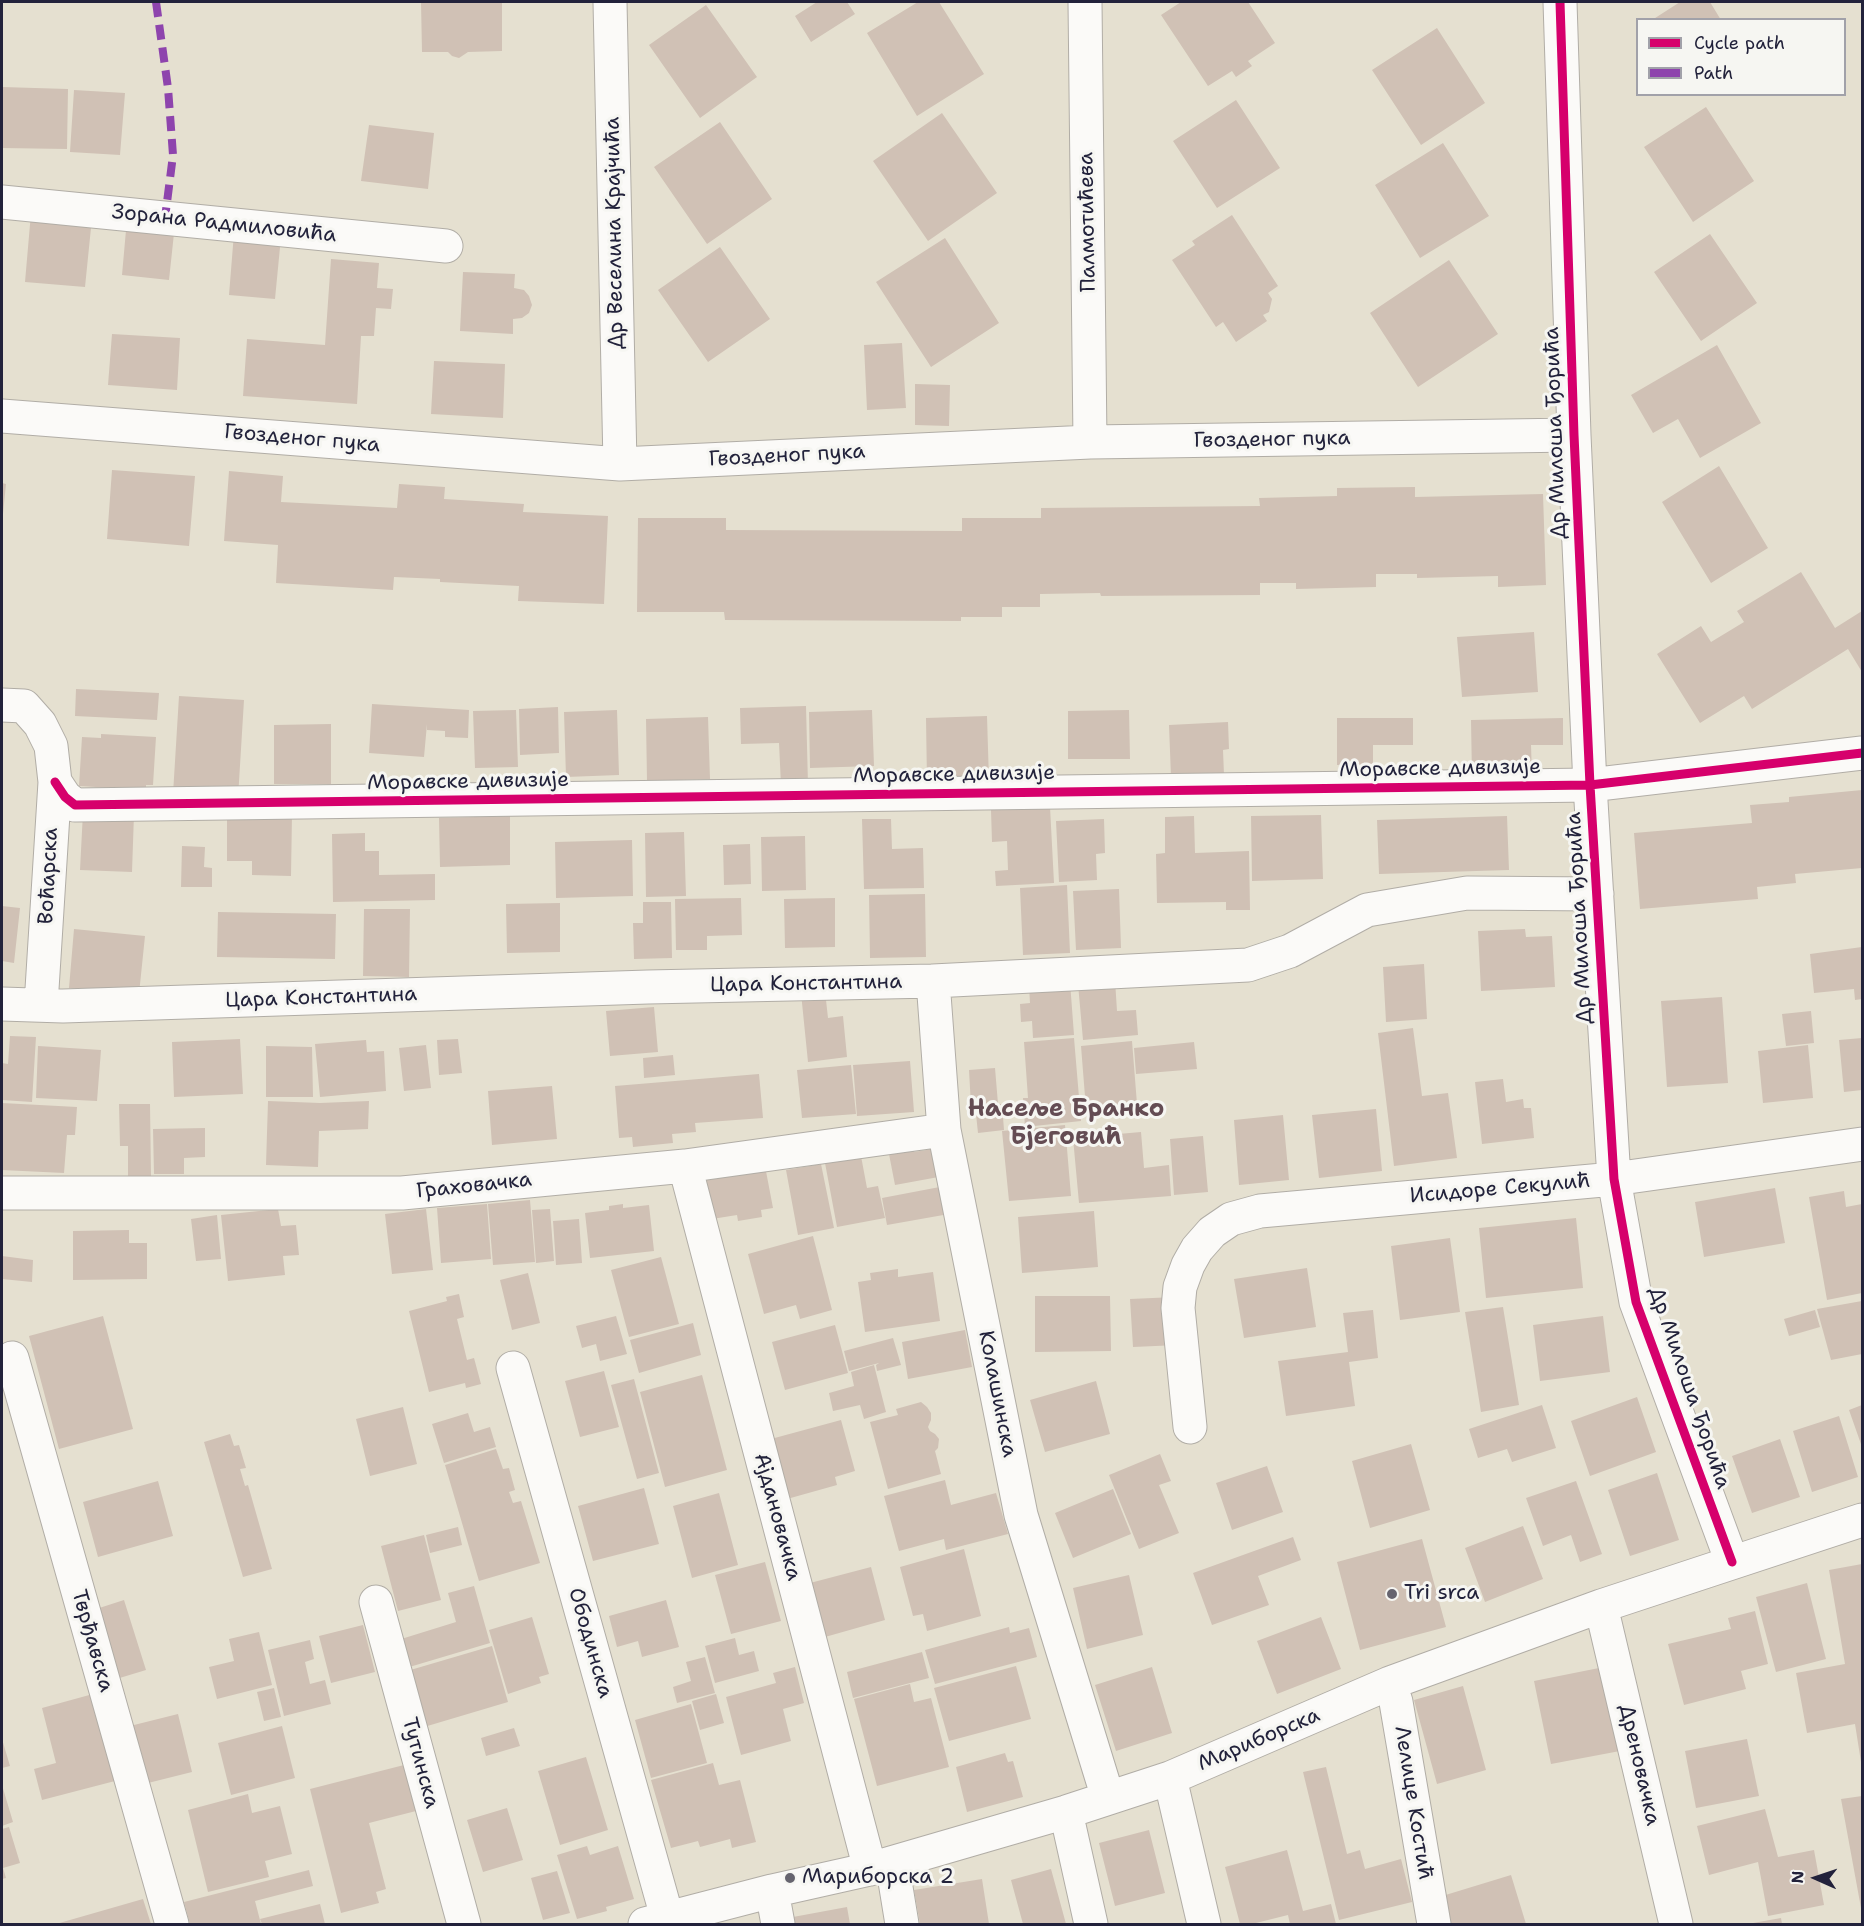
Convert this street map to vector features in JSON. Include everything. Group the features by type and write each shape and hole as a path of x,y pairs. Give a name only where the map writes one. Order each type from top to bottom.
{"street":[{"name":"Др Веселина Крајчића","path":"610,2 620,464"},
{"name":"Палмотићева","path":"1085,2 1090,442"},
{"name":"Др Милоша Ђорића","path":"1560,2 1574,435 1590,785 1614,1179 1636,1302 1732,1562"},
{"name":"Зорана Радмиловића","path":"2,202 446,246"},
{"name":"Гвозденог пука","path":"2,416 620,464 1090,442 1574,435"},
{"name":"Воћарска","path":"2,705 24,706 40,724 51,746 55,783 41,1005"},
{"name":"Моравске дивизије","path":"55,783 65,797 75,805 1590,785 1863,753"},
{"name":"Цара Константина","path":"2,1004 63,1006 933,981 1248,965 1290,951 1367,910 1467,893 1597,894"},
{"name":"Колашинска","path":"933,981 944,1130 1021,1515 1108,1798"},
{"name":"Граховачка","path":"2,1193 402,1193 685,1166 944,1130"},
{"name":"Исидоре Секулић","path":"1190,1427 1178,1308 1180,1287 1197,1249 1212,1232 1232,1219 1260,1211 1614,1179 1863,1143"},
{"name":"Ајдановачка","path":"685,1166 881,1866 902,1924"},
{"name":"Тврђавска","path":"12,1358 171,1924"},
{"name":"Ободинска","path":"513,1368 661,1922"},
{"name":"Мариборска","path":"661,1922 772,1891 881,1866 1066,1812 1170,1778 1390,1683 1601,1606 1863,1520"},
{"name":"Тутинска","path":"376,1602 464,1924"},
{"name":"Дреновачка","path":"1601,1606 1676,1924"},
{"name":"Лелице Костић","path":"1390,1683 1396,1702 1434,1924"},
{"path":"1170,1778 1204,1924"},
{"path":"1066,1812 1091,1924"},
{"path":"772,1891 778,1924"}],"building":[{"path":"421,2 502,2 502,51 468,52 459,58 448,52 422,52"},
{"path":"817,2 847,2 855,14 811,42 795,16"},
{"path":"918,2 939,2 984,74 917,116 867,33"},
{"path":"1181,2 1248,2 1275,43 1248,61 1252,66 1236,77 1232,71 1208,86 1161,15"},
{"path":"1680,2 1710,2 1720,18 1655,18"},
{"path":"706,5 757,77 700,118 649,45"},
{"path":"1437,28 1485,103 1421,145 1372,70"},
{"path":"2,87 68,89 67,149 2,148"},
{"path":"74,90 125,93 120,155 70,152"},
{"path":"1236,100 1280,168 1217,208 1173,141"},
{"path":"1706,107 1754,181 1693,222 1644,147"},
{"path":"942,113 997,193 928,241 873,161"},
{"path":"720,122 772,199 707,244 654,167"},
{"path":"369,125 434,133 428,189 361,181"},
{"path":"1443,143 1489,216 1420,258 1375,185"},
{"path":"31,213 92,218 85,287 25,282"},
{"path":"1232,215 1278,286 1268,293 1272,299 1269,312 1263,315 1267,321 1236,342 1223,322 1216,327 1172,260 1195,245 1192,241"},
{"path":"127,219 175,224 169,280 122,275"},
{"path":"234,233 281,237 275,299 229,295"},
{"path":"1710,234 1757,303 1701,341 1654,272"},
{"path":"945,238 999,323 931,367 876,282"},
{"path":"720,247 770,319 708,362 658,290"},
{"path":"331,259 379,263 377,288 393,289 391,309 376,308 374,336 361,336 357,404 243,396 247,339 325,345"},
{"path":"1449,260 1498,334 1418,387 1370,313"},
{"path":"463,272 515,274 514,288 524,290 532,305 529,313 522,318 513,319 513,334 460,331"},
{"path":"112,334 180,338 177,390 108,385"},
{"path":"902,343 906,408 867,410 864,345"},
{"path":"1717,345 1761,423 1700,458 1678,419 1653,433 1631,395"},
{"path":"434,361 505,364 503,418 431,414"},
{"path":"915,384 950,385 949,426 915,425"},
{"path":"1719,466 1768,548 1711,583 1662,502"},
{"path":"112,470 195,476 189,546 107,539"},
{"path":"229,471 283,476 281,502 397,508 399,484 445,487 444,499 524,504 523,512 608,516 604,604 518,601 519,586 440,582 440,579 394,577 393,590 276,583 278,545 224,541"},
{"path":"2,483 6,484 3,514 2,514"},
{"path":"1415,487 1415,497 1543,494 1546,585 1498,587 1498,576 1417,578 1417,574 1376,574 1376,587 1296,589 1296,583 1260,583 1260,595 1040,594 1040,607 1002,607 1002,617 961,617 961,621 725,620 724,612 637,612 638,518 726,518 726,530 962,531 962,518 1041,518 1041,508 1260,506 1259,498 1337,496 1337,488"},
{"path":"1801,572 1835,628 1862,611 1862,672 1848,649 1752,709 1744,696 1700,723 1657,654 1701,626 1711,642 1744,622 1737,611"},
{"path":"1534,632 1538,692 1462,697 1457,637"},
{"path":"76,689 159,693 157,720 75,716"},
{"path":"179,696 244,700 238,798 173,794"},
{"path":"372,704 469,710 468,738 445,737 445,731 427,730 427,724 424,757 369,753"},
{"path":"806,706 808,785 781,785 779,743 741,744 740,708"},
{"path":"558,707 559,753 520,755 519,709"},
{"path":"516,710 518,767 475,768 473,711"},
{"path":"617,710 619,775 566,777 564,712"},
{"path":"872,710 874,766 810,768 809,712"},
{"path":"1129,710 1130,759 1068,759 1068,711"},
{"path":"987,716 989,781 927,783 926,718"},
{"path":"708,717 710,779 647,781 646,719"},
{"path":"1337,718 1413,718 1413,745 1373,745 1373,765 1337,765"},
{"path":"1563,718 1563,745 1531,745 1532,776 1472,777 1471,720"},
{"path":"1228,722 1229,749 1223,750 1224,775 1171,777 1169,725"},
{"path":"331,724 331,784 274,784 274,725"},
{"path":"101,734 156,737 153,785 146,785 146,790 79,786 82,737 101,738"},
{"path":"1862,790 1862,868 1795,874 1796,883 1757,887 1758,899 1640,909 1634,833 1752,823 1750,805 1789,802 1789,797"},
{"path":"1050,807 1054,883 996,886 995,871 1008,870 1007,841 992,842 991,810"},
{"path":"83,812 134,814 132,872 80,870"},
{"path":"227,813 292,814 291,876 252,875 252,861 227,861"},
{"path":"1321,815 1323,879 1252,881 1251,816"},
{"path":"510,816 510,865 440,867 439,818"},
{"path":"1194,816 1195,853 1249,851 1250,910 1226,910 1226,902 1157,903 1156,854 1165,853 1165,817"},
{"path":"1507,816 1509,870 1379,874 1377,820"},
{"path":"862,819 891,819 892,849 923,848 924,888 864,889"},
{"path":"1104,819 1105,853 1096,854 1097,880 1059,882 1056,821"},
{"path":"684,832 686,896 646,897 645,833"},
{"path":"365,833 365,851 379,851 379,875 435,874 435,900 333,902 332,834"},
{"path":"805,836 806,890 762,891 761,837"},
{"path":"632,840 633,896 556,898 555,842"},
{"path":"750,844 751,884 724,885 723,845"},
{"path":"182,846 205,847 204,867 212,868 212,887 181,887"},
{"path":"1067,885 1070,953 1023,955 1020,888"},
{"path":"1119,889 1121,948 1076,950 1073,891"},
{"path":"925,894 926,957 870,958 869,895"},
{"path":"741,898 742,935 707,936 707,950 676,950 675,899"},
{"path":"835,898 835,947 785,948 784,899"},
{"path":"643,902 671,902 672,958 634,959 633,923 643,923"},
{"path":"560,903 560,952 507,953 506,904"},
{"path":"2,906 20,908 14,963 2,961"},
{"path":"364,909 410,909 409,977 363,976"},
{"path":"218,912 336,914 335,959 217,957"},
{"path":"74,929 145,936 139,994 69,988"},
{"path":"1525,929 1526,937 1552,936 1555,987 1481,991 1478,931"},
{"path":"1862,947 1862,999 1855,1000 1854,989 1814,993 1810,954"},
{"path":"1424,964 1427,1019 1386,1022 1383,967"},
{"path":"1115,980 1117,1011 1136,1010 1138,1035 1083,1040 1078,984"},
{"path":"1070,982 1074,1035 1033,1038 1032,1021 1021,1022 1020,1004 1030,1003 1029,986"},
{"path":"825,991 828,1018 843,1016 847,1057 808,1062 801,993"},
{"path":"1722,997 1728,1083 1667,1087 1661,1001"},
{"path":"654,1007 658,1052 610,1056 606,1011"},
{"path":"1811,1011 1814,1043 1786,1046 1782,1014"},
{"path":"1413,1028 1422,1096 1448,1093 1457,1158 1394,1166 1378,1033"},
{"path":"10,1036 36,1037 32,1102 2,1100 2,1063 8,1064"},
{"path":"1074,1038 1081,1121 1025,1127 1023,1098 1028,1098 1024,1042"},
{"path":"1862,1038 1862,1090 1844,1092 1839,1040"},
{"path":"240,1039 243,1094 174,1097 172,1042"},
{"path":"458,1039 462,1073 439,1075 437,1040"},
{"path":"366,1040 367,1052 384,1051 386,1091 320,1097 315,1044"},
{"path":"1132,1041 1137,1104 1086,1109 1081,1046"},
{"path":"1194,1042 1197,1069 1136,1074 1134,1048"},
{"path":"426,1045 431,1088 404,1091 399,1048"},
{"path":"1808,1045 1813,1098 1763,1103 1758,1051"},
{"path":"38,1046 101,1050 97,1101 36,1098"},
{"path":"266,1046 312,1047 313,1097 266,1097"},
{"path":"673,1055 675,1075 644,1078 643,1058"},
{"path":"910,1061 914,1112 857,1116 853,1065"},
{"path":"851,1065 856,1114 802,1118 797,1070"},
{"path":"995,1068 998,1104 1002,1104 1004,1130 978,1133 975,1105 971,1106 969,1070"},
{"path":"759,1074 763,1118 695,1123 696,1132 672,1134 673,1143 633,1147 632,1137 619,1138 615,1086"},
{"path":"1503,1079 1506,1102 1523,1099 1524,1108 1531,1108 1534,1138 1482,1144 1475,1082"},
{"path":"552,1086 557,1139 492,1145 488,1091"},
{"path":"268,1101 320,1103 369,1101 368,1129 319,1131 318,1167 266,1165"},
{"path":"2,1103 77,1107 75,1135 67,1135 64,1173 2,1170"},
{"path":"119,1104 150,1104 151,1177 128,1177 128,1146 120,1146"},
{"path":"1376,1109 1382,1171 1319,1178 1312,1115"},
{"path":"1283,1115 1289,1180 1239,1185 1234,1120"},
{"path":"1065,1125 1071,1196 1009,1201 1002,1131"},
{"path":"205,1128 205,1157 184,1158 184,1174 154,1174 153,1129"},
{"path":"1141,1132 1144,1168 1169,1165 1171,1196 1079,1203 1073,1138"},
{"path":"1203,1136 1208,1192 1174,1195 1170,1139"},
{"path":"913,1145 914,1152 939,1148 944,1176 895,1185 888,1149"},
{"path":"861,1156 867,1188 878,1186 885,1218 837,1227 825,1163"},
{"path":"821,1164 834,1228 798,1235 786,1170"},
{"path":"765,1166 773,1208 761,1210 762,1217 738,1221 737,1215 712,1219 704,1177"},
{"path":"945,1186 949,1214 887,1225 882,1198"},
{"path":"1775,1188 1785,1243 1704,1257 1695,1202"},
{"path":"1844,1191 1846,1207 1862,1204 1862,1293 1827,1300 1809,1197"},
{"path":"530,1200 535,1262 493,1265 488,1204"},
{"path":"487,1204 491,1259 441,1263 437,1208"},
{"path":"623,1204 623,1208 649,1205 654,1251 590,1258 585,1213 609,1210 609,1206"},
{"path":"278,1209 281,1226 296,1225 299,1255 283,1256 285,1275 228,1281 221,1215"},
{"path":"426,1209 433,1270 392,1274 385,1214"},
{"path":"550,1209 554,1261 536,1263 532,1210"},
{"path":"1094,1211 1098,1267 1022,1273 1018,1217"},
{"path":"217,1215 221,1259 196,1261 191,1219"},
{"path":"1576,1218 1583,1288 1486,1298 1479,1228"},
{"path":"579,1219 582,1263 556,1265 553,1221"},
{"path":"129,1230 129,1243 147,1243 147,1279 73,1280 73,1231"},
{"path":"813,1236 832,1310 800,1319 796,1305 764,1314 748,1254"},
{"path":"1450,1238 1460,1312 1400,1320 1391,1246"},
{"path":"2,1256 33,1260 32,1282 2,1279"},
{"path":"661,1257 679,1324 629,1337 611,1270"},
{"path":"1307,1268 1316,1327 1244,1338 1234,1279"},
{"path":"898,1269 898,1277 933,1272 940,1321 865,1332 858,1282 871,1280 870,1273"},
{"path":"528,1273 540,1323 512,1330 500,1280"},
{"path":"459,1294 464,1317 457,1319 467,1360 474,1358 481,1384 466,1388 465,1383 429,1392 409,1311 447,1301 446,1297"},
{"path":"1035,1296 1110,1296 1111,1351 1035,1352"},
{"path":"1175,1297 1178,1345 1133,1347 1130,1299"},
{"path":"1862,1301 1862,1354 1831,1360 1817,1309"},
{"path":"1503,1307 1519,1405 1481,1412 1465,1312"},
{"path":"1373,1310 1378,1358 1349,1362 1355,1406 1286,1416 1278,1361 1348,1352 1343,1313"},
{"path":"1815,1310 1820,1327 1789,1336 1784,1319"},
{"path":"103,1316 133,1429 59,1449 29,1336"},
{"path":"616,1316 627,1354 600,1361 596,1344 582,1348 576,1326"},
{"path":"1603,1316 1610,1372 1540,1381 1533,1325"},
{"path":"693,1323 701,1355 639,1373 630,1340"},
{"path":"835,1325 848,1373 785,1390 772,1342"},
{"path":"965,1330 972,1367 908,1379 902,1342"},
{"path":"893,1338 901,1365 877,1371 876,1365 879,1363 849,1371 844,1351"},
{"path":"874,1365 886,1412 864,1419 860,1405 833,1411 829,1393 854,1386 851,1372"},
{"path":"604,1371 619,1427 580,1437 565,1381"},
{"path":"702,1375 727,1470 665,1487 640,1392"},
{"path":"634,1379 659,1473 637,1479 611,1385"},
{"path":"1096,1381 1110,1434 1045,1452 1030,1400"},
{"path":"1637,1397 1656,1452 1590,1476 1571,1421"},
{"path":"921,1402 931,1413 928,1427 939,1439 938,1448 935,1451 941,1474 888,1489 870,1422 898,1415 896,1409"},
{"path":"1542,1405 1556,1448 1512,1462 1507,1449 1478,1458 1469,1429"},
{"path":"1862,1405 1862,1447 1849,1410"},
{"path":"403,1407 417,1464 370,1476 356,1419"},
{"path":"468,1413 474,1432 490,1427 496,1447 444,1463 432,1424"},
{"path":"1839,1416 1858,1477 1812,1492 1793,1431"},
{"path":"841,1420 855,1471 835,1477 837,1485 787,1499 771,1439"},
{"path":"230,1434 234,1446 239,1445 246,1468 240,1469 245,1486 248,1485 272,1569 243,1577 204,1442"},
{"path":"1780,1439 1800,1497 1752,1513 1732,1456"},
{"path":"1411,1444 1430,1510 1370,1528 1352,1461"},
{"path":"496,1449 503,1469 509,1468 515,1490 509,1492 513,1503 521,1501 540,1563 479,1581 445,1465"},
{"path":"1160,1454 1171,1481 1159,1485 1179,1533 1139,1549 1109,1475"},
{"path":"1267,1466 1283,1512 1232,1530 1216,1483"},
{"path":"1657,1473 1679,1540 1630,1556 1608,1490"},
{"path":"945,1480 951,1505 996,1493 1008,1534 946,1550 944,1539 899,1551 884,1496"},
{"path":"158,1481 173,1536 98,1557 83,1502"},
{"path":"1576,1481 1602,1554 1580,1562 1571,1535 1543,1546 1526,1498"},
{"path":"644,1488 659,1544 593,1561 578,1506"},
{"path":"1113,1489 1131,1534 1073,1558 1055,1513"},
{"path":"719,1493 738,1565 692,1578 673,1506"},
{"path":"1523,1526 1543,1579 1485,1602 1465,1548"},
{"path":"458,1527 462,1545 430,1553 426,1535"},
{"path":"424,1535 441,1600 398,1611 381,1546"},
{"path":"1293,1537 1301,1560 1258,1576 1269,1605 1212,1625 1193,1573"},
{"name":"Tri srca","path":"1422,1539 1446,1627 1360,1650 1337,1562"},
{"path":"964,1549 981,1616 927,1631 923,1614 913,1616 900,1567"},
{"path":"765,1562 781,1621 731,1634 715,1575"},
{"path":"1862,1564 1861,1762 1855,1724 1807,1733 1796,1673 1845,1664 1829,1570"},
{"path":"871,1567 885,1620 825,1637 810,1583"},
{"path":"1129,1575 1143,1635 1087,1649 1073,1588"},
{"path":"1807,1583 1826,1659 1776,1672 1756,1597"},
{"path":"474,1586 490,1643 406,1668 398,1640 456,1622 448,1593"},
{"path":"124,1600 146,1670 113,1680 90,1611"},
{"path":"666,1600 679,1647 642,1657 638,1641 617,1647 609,1616"},
{"path":"1755,1611 1768,1664 1741,1671 1746,1689 1684,1705 1668,1644 1731,1629 1728,1618"},
{"path":"532,1617 549,1674 539,1677 541,1683 508,1694 489,1630"},
{"path":"1321,1617 1341,1669 1277,1694 1257,1641"},
{"path":"363,1625 375,1672 331,1683 319,1636"},
{"path":"1009,1627 1010,1633 1029,1628 1037,1657 935,1684 925,1650"},
{"path":"259,1632 272,1685 217,1699 209,1667 234,1661 229,1639"},
{"path":"735,1638 739,1655 754,1651 759,1671 715,1683 705,1646"},
{"path":"310,1640 314,1659 305,1662 310,1684 325,1680 331,1704 284,1716 268,1650"},
{"path":"492,1646 508,1702 424,1727 407,1671"},
{"path":"922,1652 929,1678 853,1698 847,1672"},
{"path":"705,1657 715,1693 677,1703 673,1687 691,1681 686,1662"},
{"path":"1016,1666 1031,1719 949,1741 934,1688"},
{"path":"795,1667 804,1703 783,1709 791,1741 741,1755 726,1697 776,1683 773,1673"},
{"path":"1152,1667 1172,1733 1116,1751 1095,1685"},
{"path":"1604,1667 1620,1751 1551,1764 1534,1681"},
{"path":"910,1684 914,1702 931,1698 949,1767 877,1786 854,1699"},
{"path":"1463,1686 1486,1770 1437,1784 1414,1700"},
{"path":"274,1688 281,1717 264,1721 257,1692"},
{"path":"93,1694 115,1781 42,1800 34,1769 56,1763 42,1708"},
{"path":"716,1694 724,1723 700,1730 692,1701"},
{"path":"691,1704 707,1763 651,1778 635,1720"},
{"path":"178,1714 192,1772 140,1785 126,1727"},
{"path":"282,1726 295,1778 231,1795 218,1743"},
{"path":"514,1728 520,1746 486,1756 481,1738"},
{"path":"2,1739 10,1766 2,1768"},
{"path":"1747,1739 1759,1796 1696,1808 1685,1751"},
{"path":"1005,1753 1008,1762 1013,1761 1023,1797 967,1812 956,1767"},
{"path":"586,1757 608,1830 560,1845 538,1771"},
{"path":"713,1763 719,1785 740,1780 756,1842 732,1848 730,1839 700,1847 698,1841 671,1848 651,1780"},
{"path":"404,1765 416,1811 369,1823 386,1889 376,1892 379,1903 341,1913 310,1789"},
{"path":"1326,1767 1347,1854 1360,1850 1365,1869 1401,1859 1412,1902 1339,1920 1303,1772"},
{"path":"2,1785 13,1822 2,1826"},
{"path":"248,1794 252,1813 280,1806 292,1854 265,1861 269,1877 208,1892 188,1810"},
{"path":"1862,1796 1862,1908 1861,1908 1841,1799"},
{"path":"507,1808 523,1860 483,1872 467,1820"},
{"path":"1765,1809 1778,1857 1814,1850 1824,1905 1768,1916 1758,1862 1709,1875 1697,1826"},
{"path":"9,1827 20,1863 3,1868 6,1878 2,1879 2,1829"},
{"path":"1149,1830 1165,1893 1115,1906 1099,1843"},
{"path":"587,1846 590,1855 618,1846 634,1899 606,1907 607,1911 577,1919 557,1855"},
{"path":"1287,1850 1303,1911 1331,1904 1336,1924 1290,1924 1288,1915 1252,1924 1240,1924 1225,1867"},
{"path":"1051,1869 1066,1924 1023,1924 1011,1880"},
{"path":"309,1870 313,1886 255,1901 261,1924 190,1924 184,1902"},
{"path":"557,1871 570,1913 543,1920 531,1878"},
{"path":"1511,1875 1526,1924 1447,1924 1439,1897"},
{"path":"982,1879 989,1924 920,1924 914,1890"},
{"path":"143,1899 151,1924 56,1924"},
{"path":"320,1904 325,1924 262,1924 260,1919"},
{"path":"847,1907 850,1924 794,1924 793,1917"},
{"path":"1781,1918 1782,1924 1753,1924 1753,1923"}],"marked path":[{"path":"156,2 168,88 173,155 165,218"}],"cycle path":[{"path":"1560,2 1574,435 1590,785 1614,1179 1636,1302 1732,1562"},
{"path":"55,782 65,797 75,805 1590,785 1862,753"}],"place":[{"name":"Tri srca","path":"1392,1594"},
{"name":"Мариборска 2","path":"790,1878"}],"district":[{"name":"Насеље Бранко Бјеговић","path":"1066,1124"}]}
